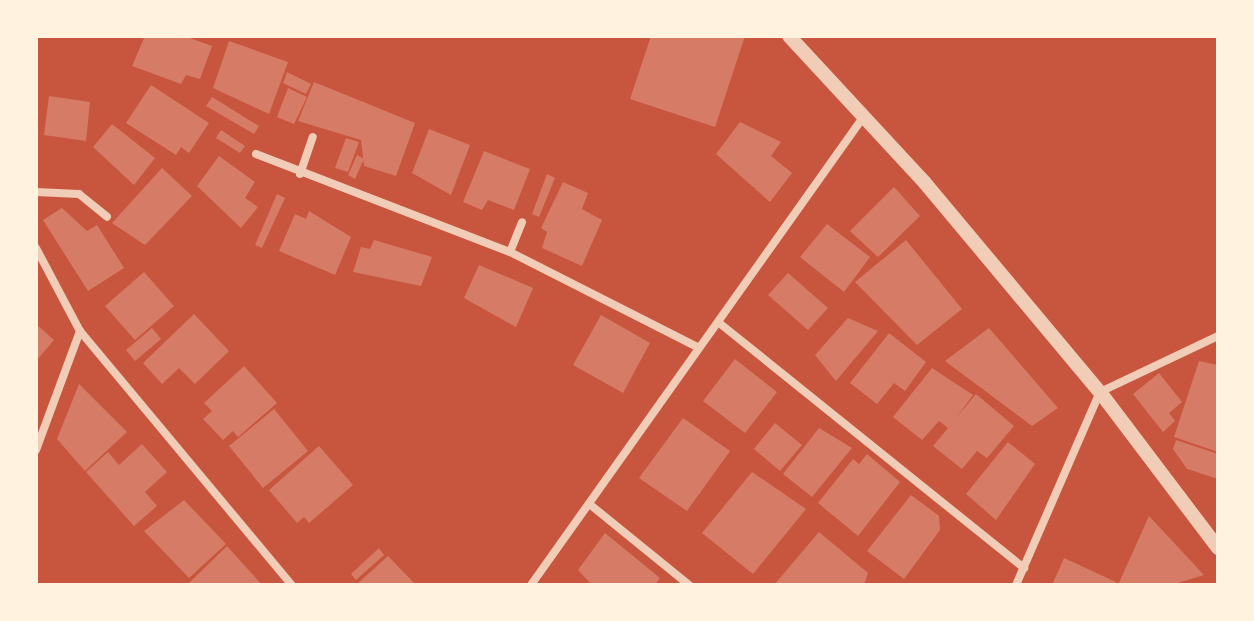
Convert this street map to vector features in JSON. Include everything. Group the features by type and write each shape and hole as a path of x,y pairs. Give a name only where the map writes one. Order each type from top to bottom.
{"street":[{"path":"789,36 864,116 1100,392 1218,548"},
{"path":"531,585 593,507 699,348 864,116"},
{"path":"300,174 313,137"},
{"path":"256,154 300,174 510,252 699,348"},
{"path":"36,192 79,194 107,217"},
{"path":"510,252 522,222"},
{"path":"36,248 80,331 292,585"},
{"path":"718,322 1024,568"},
{"path":"36,450 80,331"},
{"path":"1016,585 1100,392 1218,336"},
{"path":"593,507 689,585"}],"building":[{"path":"145,36 184,36 212,46 200,79 186,75 181,84 132,66"},
{"path":"651,36 745,36 715,127 630,99"},
{"path":"229,41 288,62 269,114 213,88"},
{"path":"287,72 311,84 306,94 283,83"},
{"path":"314,82 415,123 396,176 364,166 361,140 298,121"},
{"path":"151,85 209,123 189,153 181,147 176,155 126,123"},
{"path":"288,88 307,97 294,124 277,117"},
{"path":"49,96 90,102 86,141 44,135"},
{"path":"212,97 259,126 254,134 206,106"},
{"path":"740,122 781,142 771,156 792,173 770,202 716,154"},
{"path":"112,124 155,158 134,185 93,147"},
{"path":"429,129 470,145 451,195 412,173"},
{"path":"221,130 245,146 240,153 216,138"},
{"path":"346,138 359,142 348,172 335,168"},
{"path":"484,151 530,169 514,210 488,200 482,210 463,202"},
{"path":"357,155 364,159 355,179 348,175"},
{"path":"219,156 255,182 245,198 258,207 241,228 197,186"},
{"path":"162,168 192,196 145,245 112,223"},
{"path":"547,174 555,178 539,217 532,214"},
{"path":"563,182 588,193 582,209 602,220 582,266 542,248 547,232 541,228"},
{"path":"894,187 920,216 878,257 850,231"},
{"path":"277,194 285,198 262,248 255,245"},
{"path":"62,208 87,231 97,225 124,268 88,291 43,220"},
{"path":"309,211 351,237 335,275 279,251 295,214 306,219"},
{"path":"827,224 870,257 844,292 800,257"},
{"path":"374,240 432,257 421,286 353,272 361,247 370,249"},
{"path":"906,240 962,309 917,345 855,282"},
{"path":"479,265 533,288 516,327 464,298"},
{"path":"144,272 174,306 135,340 105,306"},
{"path":"788,273 828,308 808,330 768,295"},
{"path":"194,314 229,351 195,384 179,368 162,384 143,363"},
{"path":"601,315 650,343 623,393 573,365"},
{"path":"848,318 878,331 836,381 815,355"},
{"path":"36,324 54,340 36,361"},
{"path":"152,328 161,339 135,361 126,350"},
{"path":"989,328 1058,408 1032,426 945,361"},
{"path":"889,333 926,362 905,391 894,383 877,404 850,383"},
{"path":"735,359 777,392 745,433 703,401"},
{"path":"1199,361 1218,365 1218,452 1174,437"},
{"path":"244,366 277,403 238,437 233,431 223,440 203,419 212,411 204,403"},
{"path":"932,368 973,395 956,418 976,394 1014,426 987,458 977,451 962,469 933,446 948,428 939,421 922,440 893,417"},
{"path":"1159,373 1182,402 1169,413 1175,421 1163,432 1133,394"},
{"path":"79,384 127,432 85,471 57,439"},
{"path":"274,409 308,451 263,488 229,446"},
{"path":"683,418 730,451 687,511 639,478"},
{"path":"775,423 802,445 780,471 754,449"},
{"path":"819,428 852,448 812,497 783,474"},
{"path":"1176,440 1218,454 1218,479 1187,469 1173,449"},
{"path":"1008,442 1035,464 996,520 966,494"},
{"path":"142,444 167,472 145,492 157,506 134,526 86,472 108,452 119,465"},
{"path":"319,446 353,485 309,523 304,517 297,523 269,490"},
{"path":"867,454 900,482 858,536 818,503 853,459 859,464"},
{"path":"752,472 806,509 753,574 702,533"},
{"path":"911,495 939,516 940,530 904,579 867,551"},
{"path":"184,500 226,544 189,578 144,531"},
{"path":"1149,516 1204,575 1171,585 1118,585"},
{"path":"819,532 868,573 864,585 774,585"},
{"path":"605,533 660,578 655,585 592,585 578,570"},
{"path":"227,546 262,585 187,585"},
{"path":"379,548 384,555 356,580 351,574"},
{"path":"388,556 416,585 356,585"},
{"path":"1064,558 1116,582 1114,585 1052,585"}]}
